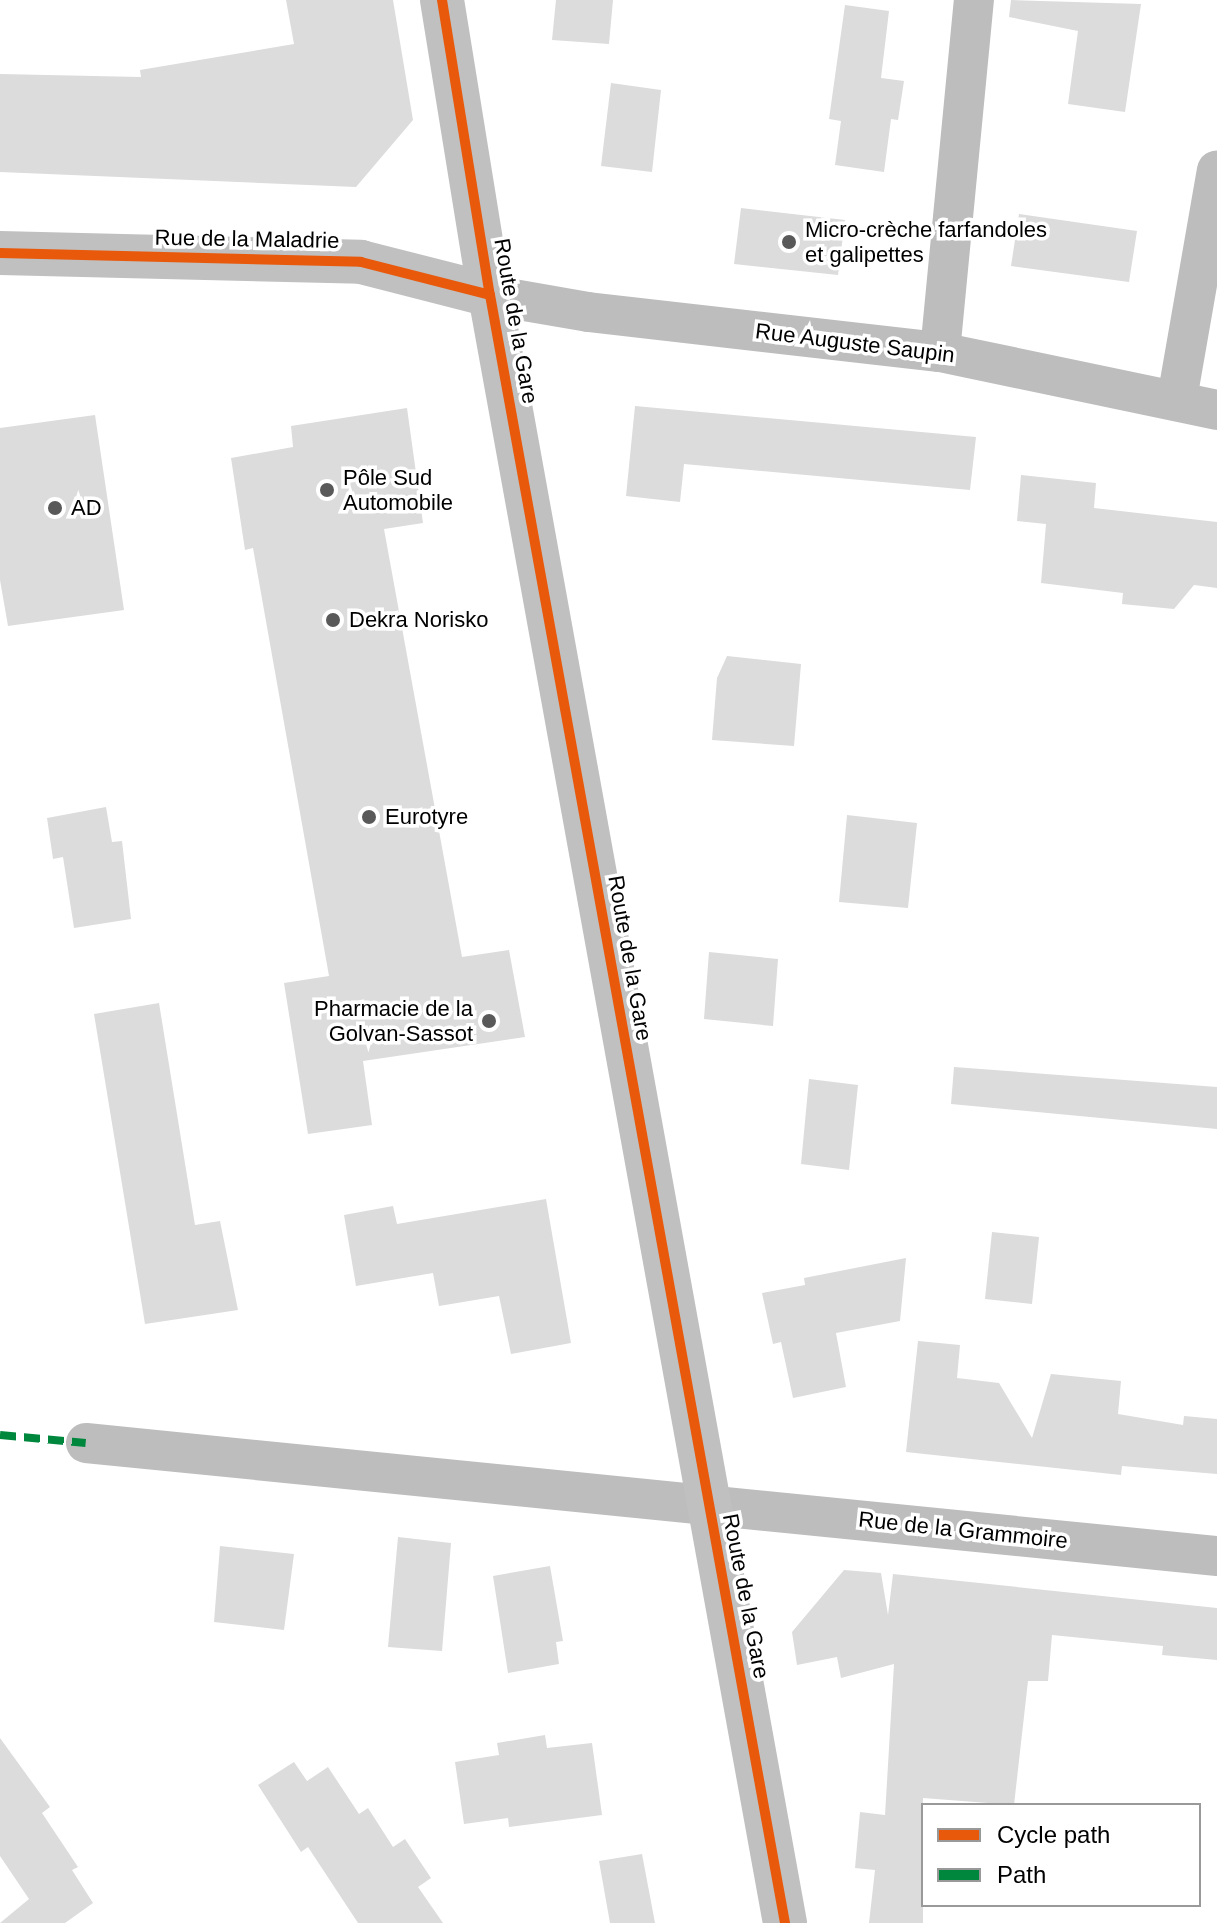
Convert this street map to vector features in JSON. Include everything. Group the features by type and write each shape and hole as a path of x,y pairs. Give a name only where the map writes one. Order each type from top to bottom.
{"main road":[{"name":"Route de la Gare","path":"442,0 490,295 785,1923"},
{"name":"Rue de la Maladrie","path":"0,253 361,262 490,295"}],"street":[{"path":"940,352 974,0"},
{"path":"1177,399 1217,170"},
{"name":"Rue Auguste Saupin","path":"490,295 588,312 940,352 1177,399 1217,410"},
{"name":"Route de la Gare","path":"86,1443 709,1505"},
{"name":"Rue de la Grammoire","path":"709,1505 1217,1556"}],"building":[{"path":"286,0 393,0 413,120 356,187 0,172 0,74 141,77 140,70 294,44"},
{"path":"556,0 613,0 609,44 552,40"},
{"path":"1011,0 1141,4 1125,112 1068,104 1078,31 1009,17"},
{"path":"845,5 889,11 881,78 904,81 898,120 891,119 884,172 835,165 841,121 829,119"},
{"path":"611,83 661,90 652,172 601,166"},
{"name":"Micro-crèche farfandoles et galipettes","path":"741,208 845,220 838,275 734,264"},
{"path":"1019,214 1137,231 1129,282 1011,266"},
{"path":"635,406 976,437 970,490 684,464 680,502 626,496"},
{"path":"407,408 423,523 384,529 462,957 509,950 525,1037 363,1061 372,1125 308,1134 284,983 329,976 253,548 245,550 231,458 293,447 291,426"},
{"name":"AD","path":"95,415 124,610 8,626 0,580 0,428"},
{"path":"1021,475 1096,483 1094,508 1217,522 1217,588 1194,585 1174,609 1122,604 1123,593 1041,583 1046,524 1017,521"},
{"path":"727,656 801,664 794,746 712,740 717,678"},
{"path":"106,807 112,842 122,841 131,919 74,928 63,857 53,859 47,818"},
{"path":"847,815 917,823 908,908 839,902"},
{"path":"709,952 778,959 773,1026 704,1019"},
{"path":"159,1003 195,1225 220,1221 238,1310 145,1324 94,1014"},
{"path":"954,1067 1217,1087 1217,1129 951,1104"},
{"path":"809,1079 858,1085 849,1170 801,1164"},
{"path":"546,1199 571,1343 511,1354 499,1296 439,1306 433,1273 356,1286 344,1215 393,1206 397,1224"},
{"path":"992,1232 1039,1237 1032,1304 985,1299"},
{"path":"906,1258 900,1321 836,1333 846,1387 793,1398 781,1342 773,1344 762,1293 805,1285 804,1278"},
{"path":"918,1341 960,1345 957,1378 999,1383 1032,1438 1051,1374 1121,1381 1118,1414 1183,1425 1184,1416 1217,1419 1217,1474 1122,1466 1121,1475 906,1452"},
{"path":"398,1537 451,1543 442,1651 388,1647"},
{"path":"220,1546 294,1554 284,1630 214,1622"},
{"path":"550,1566 563,1641 556,1642 559,1664 508,1673 493,1576"},
{"path":"844,1570 881,1573 888,1615 893,1574 1217,1608 1217,1660 1162,1655 1163,1646 1052,1635 1048,1681 1028,1681 1014,1803 923,1798 923,1923 869,1923 875,1870 855,1868 860,1812 885,1815 894,1664 841,1678 837,1657 797,1665 792,1632"},
{"path":"545,1735 547,1748 592,1743 602,1815 509,1827 508,1818 464,1824 455,1762 499,1755 497,1743"},
{"path":"0,1738 50,1807 42,1813 78,1867 72,1870 93,1903 65,1923 0,1923 29,1899 0,1856"},
{"path":"294,1762 307,1781 328,1767 359,1814 368,1808 393,1847 405,1839 431,1878 418,1887 443,1923 358,1923 308,1847 301,1852 258,1785"},
{"path":"642,1854 655,1923 610,1923 599,1861"}],"marked path":[{"path":"0,1435 86,1443"}],"cycle path":[{"path":"442,0 490,295 785,1923"},
{"path":"0,253 361,262 490,295"}],"place":[{"name":"Micro-crèche farfandoles et galipettes","path":"789,242"},
{"name":"Pôle Sud Automobile","path":"327,490"},
{"name":"AD","path":"55,508"},
{"name":"Dekra Norisko","path":"333,620"},
{"name":"Eurotyre","path":"369,817"},
{"name":"Pharmacie de la Golvan-Sassot","path":"489,1021"}]}
